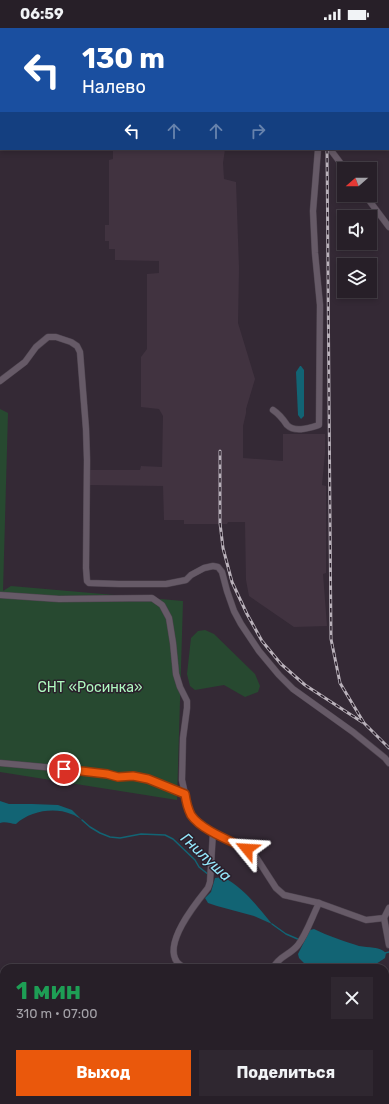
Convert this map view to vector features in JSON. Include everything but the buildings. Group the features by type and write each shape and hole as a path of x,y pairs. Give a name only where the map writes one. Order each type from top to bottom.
{"street":[{"path":"273,410 279,414 289,426 298,430 319,426 320,305 313,211 318,150"},
{"path":"331,150 340,162"},
{"path":"370,202 389,227"},
{"path":"0,381 25,362 36,347 48,337 56,337 71,342 77,346 80,352 86,429 86,568 87,581 89,583 166,584 186,580 191,575 204,568 213,566 218,567 222,572 227,591 241,624 259,651 279,675 293,689 353,732 389,763"},
{"path":"0,595 59,599 152,598 162,605 169,618 176,674 180,687 187,701 188,708 183,738 182,780 190,813 205,828 254,854 276,888 284,895 319,903 366,920 384,918"},
{"path":"0,762 88,771 118,777 133,776 148,779 185,794"},
{"path":"179,964 173,952 174,942 183,923 208,888 211,874 213,832"},
{"path":"276,964 279,959 292,952 299,944 319,903"},
{"path":"389,908 384,918 389,945"}],"shaded area":[{"path":"113,150 225,150 223,163 224,179 236,182 239,268 238,323 255,379 246,409 243,426 243,458 283,461 283,434 325,434 322,485 326,486 326,573 323,574 327,626 294,627 249,596 246,580 245,522 228,522 227,524 184,524 184,520 164,520 163,486 90,485 90,470 140,470 141,466 162,467 163,416 159,409 141,407 141,357 147,349 147,274 159,273 159,261 115,260 115,249 109,249 109,241 105,241 105,225 109,225 109,160 113,159"}],"green space":[{"name":"СНТ «Росинка»","path":"0,409 8,413 3,591 11,586 183,601 177,800 0,772"},
{"path":"205,630 214,634 255,674 260,686 258,692 245,697 224,685 195,690 190,686 187,674 191,638 198,631"}],"water":[{"path":"300,366 304,370 304,416 301,419 298,415 296,372"},
{"path":"0,801 9,804 58,805 72,810 82,820 74,815 64,812 50,811 35,813 16,824 6,822 0,823"},
{"path":"223,877 231,881 244,892 272,924 254,916 208,903 205,898 211,892 215,878"},
{"path":"314,929 359,946 380,949 386,953 385,958 376,964 305,964 299,958 298,954 310,930"}],"waterway":[{"name":"Гнилуша","path":"82,820 90,827 110,837 120,838 141,834 165,835 173,839 195,860 199,867 209,875"},
{"name":"Гнилуша","path":"272,924 286,934 300,940"},
{"name":"Гнилуша","path":"385,953 389,952"}],"railway":[{"path":"327,150 331,639 340,683 364,723 389,748"},
{"path":"220,451 220,523 223,548 232,582 247,614 262,641 281,664 305,685 362,722"}],"route":[{"path":"64,769 88,771 118,777 133,776 148,779 185,794 190,813 205,828 247,849"}]}
